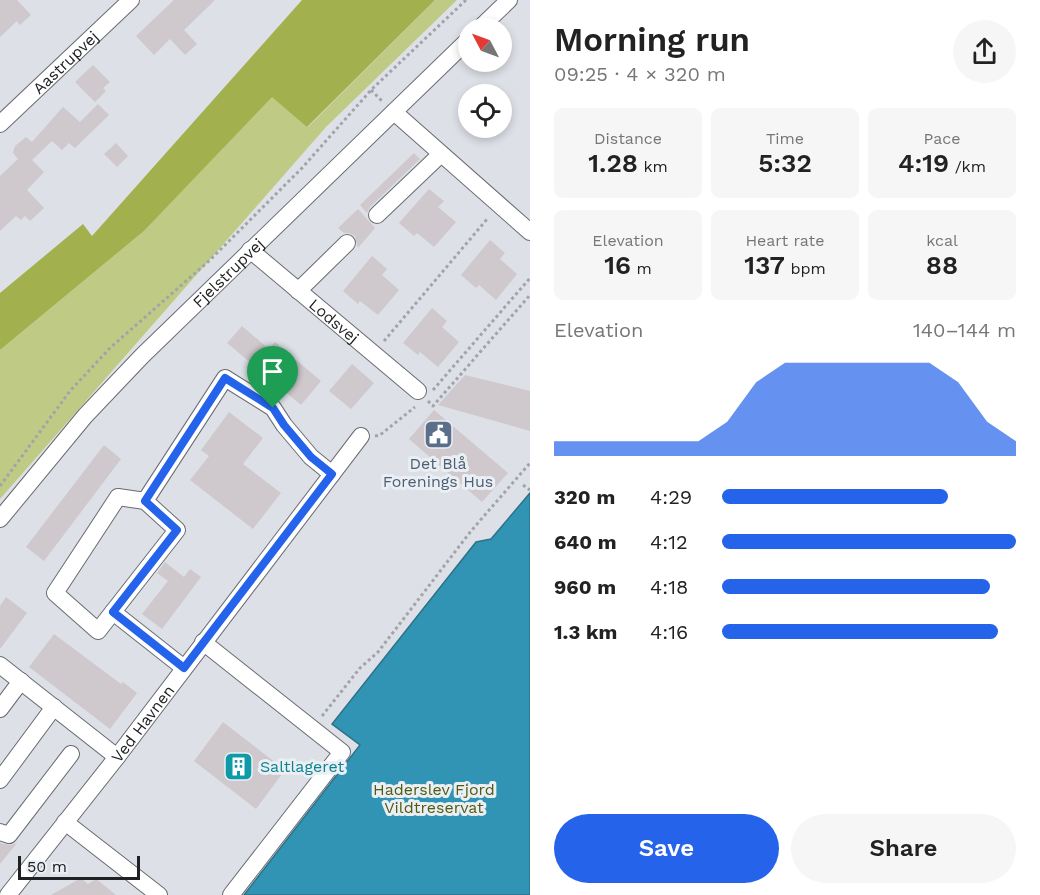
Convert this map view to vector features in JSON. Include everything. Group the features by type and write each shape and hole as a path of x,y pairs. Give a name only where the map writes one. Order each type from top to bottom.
{"street":[{"path":"490,18 509,0"},
{"name":"Aastrupvej","path":"0,124 123,2"},
{"name":"Fjelstrupvej","path":"0,519 85,416 142,356 458,50"},
{"path":"394,112 530,232"},
{"path":"377,215 441,154"},
{"path":"298,291 347,243"},
{"name":"Lodsvej","path":"250,250 423,397"},
{"path":"145,501 225,378 273,408 311,457 332,474"},
{"name":"Ved Havnen","path":"10,894 361,436"},
{"path":"118,496 145,501 177,530 98,631 55,593 118,496"},
{"path":"113,612 184,668"},
{"path":"203,642 342,752 231,895"},
{"path":"0,664 117,757"},
{"path":"0,709 21,681"},
{"path":"0,780 54,707"},
{"path":"0,832 9,835 71,754"},
{"path":"65,822 159,895"}],"path":[{"path":"0,486 70,391 110,348 210,260 303,166 371,90 465,0"},
{"path":"373,353 499,205"},
{"path":"361,436 380,435 423,397 530,278"},
{"path":"423,397 433,406 530,295"},
{"path":"312,729 360,668 378,652 471,531 530,463"},
{"path":"523,485 530,490"}],"green space":[{"path":"302,0 435,0 307,127 272,97 144,231 0,350 0,293 83,224 92,236"},
{"path":"435,0 457,0 326,127 0,499 0,350 144,231 272,96 308,127"}],"water":[{"name":"Haderslev Fjord Vildtreservat","path":"530,493 530,895 244,895 360,745 332,724 476,542 491,539"}],"building":[{"path":"0,0 17,0 31,15 20,25 17,21 0,37"},
{"path":"174,0 215,0 184,30 197,44 185,55 170,39 154,55 136,36"},
{"path":"93,65 110,82 103,88 106,91 95,102 75,82"},
{"path":"98,104 109,115 75,148 69,143 62,150 52,141 32,160 44,172 27,190 44,208 30,221 25,216 21,220 16,216 0,231 0,176 18,159 13,153 15,146 26,137 32,142 63,107 80,122"},
{"path":"116,143 128,156 117,167 104,154"},
{"path":"414,153 420,159 370,207 367,213 360,205"},
{"path":"429,189 444,201 438,207 456,222 434,247 417,233 414,236 399,223"},
{"path":"358,209 375,228 358,248 355,236 344,233 338,228"},
{"path":"490,240 505,253 500,259 517,274 496,300 479,285 476,288 461,275"},
{"path":"372,256 387,269 382,275 399,290 378,315 360,301 358,304 343,291"},
{"path":"432,308 447,321 442,327 459,342 438,367 420,352 418,355 403,343"},
{"path":"242,326 269,349 275,342 321,381 301,405 227,343"},
{"path":"352,364 374,383 351,409 329,391"},
{"path":"465,375 530,391 530,431 438,405"},
{"path":"434,410 508,473 482,502 409,439"},
{"path":"229,412 263,438 243,464 281,493 253,529 190,480 209,456 201,450"},
{"path":"104,445 121,459 44,561 26,547"},
{"path":"165,562 184,577 190,569 201,577 162,629 142,614 168,581 157,573"},
{"path":"6,597 27,613 0,649 0,606"},
{"path":"54,634 121,684 123,682 137,693 110,729 29,667"},
{"name":"Saltlageret","path":"223,722 285,770 256,809 194,761"},
{"path":"0,843 11,845 17,843 0,864"},
{"path":"81,878 88,884 96,879 116,895 51,895"}],"place":[{"name":"Det Blå Forenings Hus","path":"438,435"},
{"name":"Saltlageret","path":"239,766"}],"route":[{"path":"225,378 273,408 311,457 332,474 184,668 113,612 177,530 145,501 225,378"}]}
